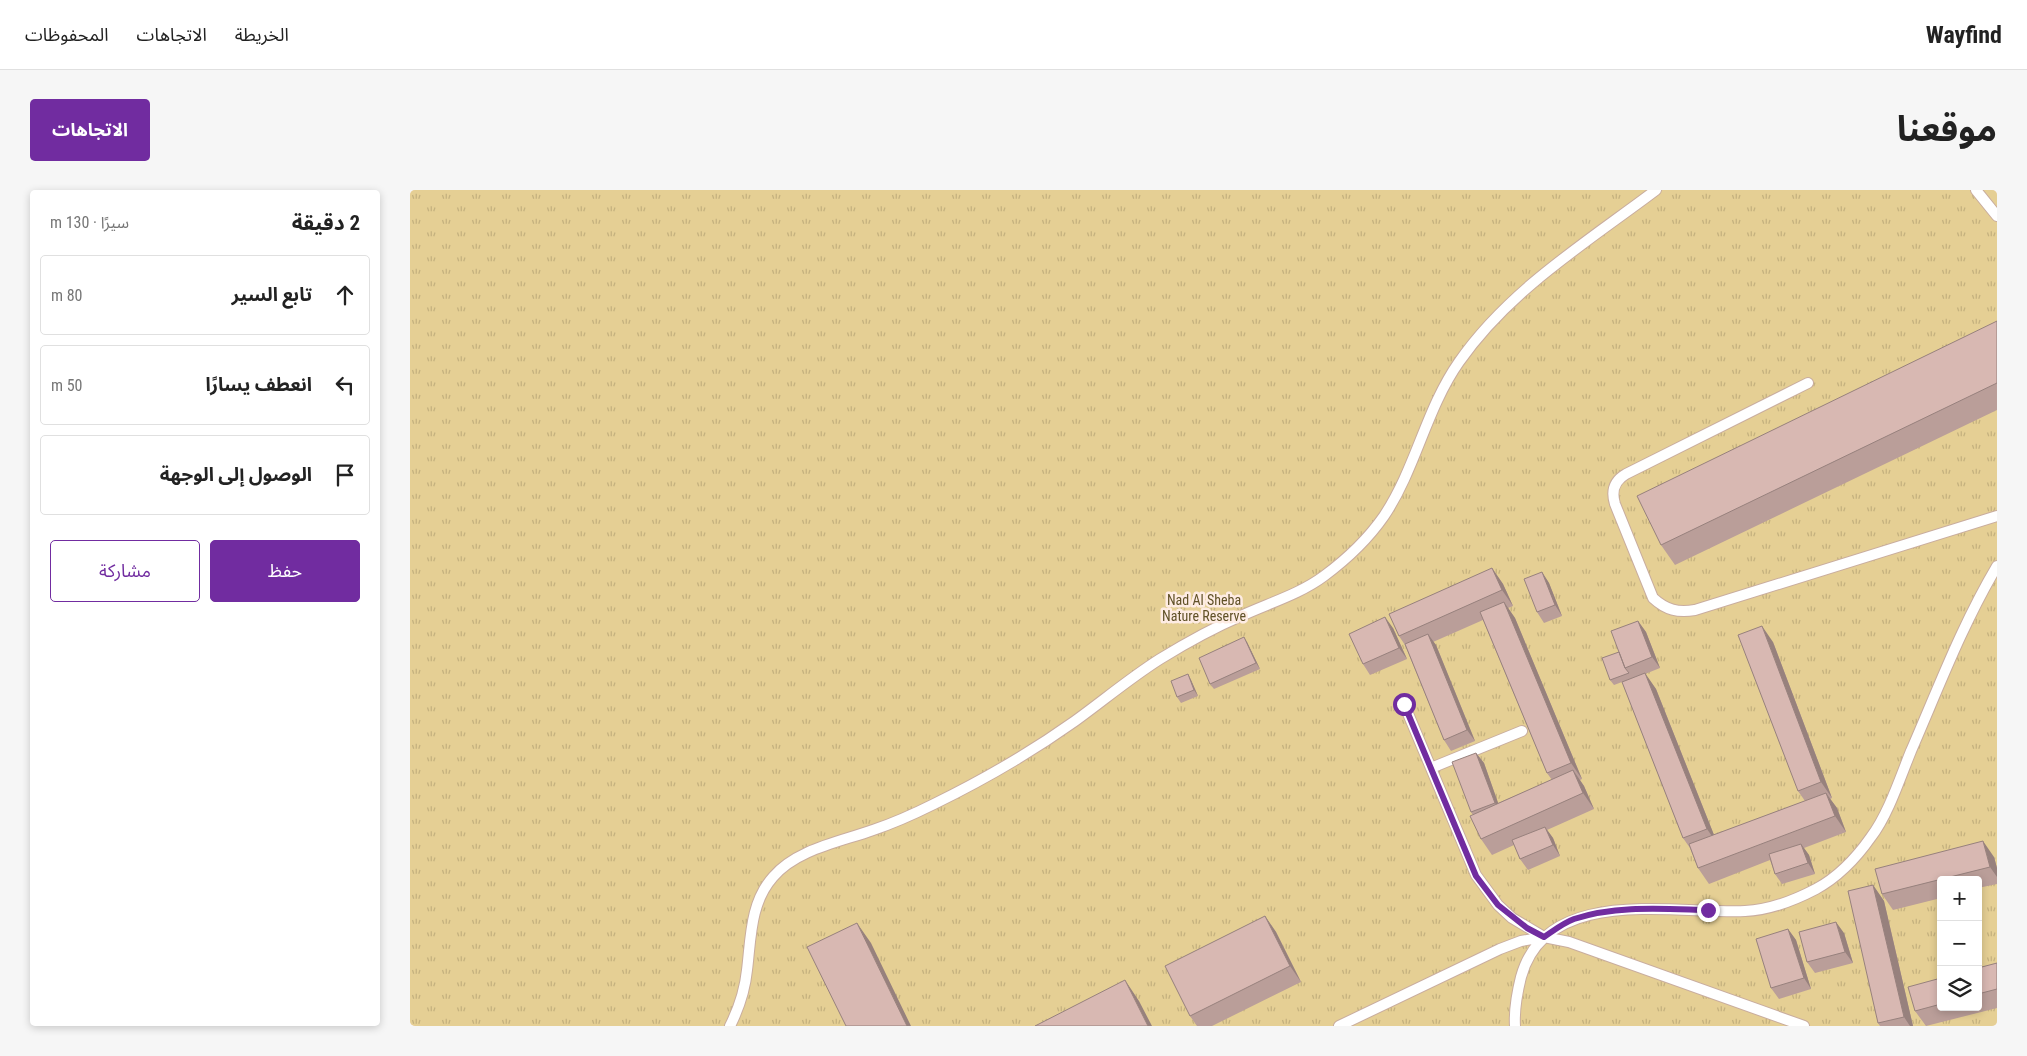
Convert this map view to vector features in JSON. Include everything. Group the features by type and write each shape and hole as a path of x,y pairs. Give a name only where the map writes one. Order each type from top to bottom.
{"lane":[{"path":"730,1026 741,1003 757,902 773,877 795,859 928,807 979,781 1075,721 1120,686 1158,660 1198,637 1322,578 1356,550 1384,515 1405,476 1436,403 1458,364 1486,328 1517,296 1656,190"},
{"path":"1976,190 1997,216"},
{"path":"1808,383 1626,474 1619,478 1615,484 1613,490 1615,504 1653,598 1662,606 1672,611 1684,612 1695,610 1997,516"},
{"path":"1516,1026 1517,991 1526,960 1544,937 1572,920 1606,912 1640,909 1746,911 1784,904 1818,888 1848,865 1872,836 1889,802 1955,648 1979,597 1997,566"},
{"path":"1404,704 1476,876 1486,891 1512,918 1544,937 1569,942 1804,1026"},
{"path":"1430,768 1522,731"},
{"path":"1339,1026 1500,949 1521,941 1544,937"}],"green space":[{"name":"Nad Al Sheba Nature Reserve","path":"410,190 1997,190 1997,1026 410,1026"}],"building":[{"path":"1997,321 1997,383 1661,545 1637,496"},
{"path":"1492,568 1502,590 1399,636 1389,614"},
{"path":"1542,572 1555,605 1537,612 1524,579"},
{"path":"1504,602 1571,763 1547,773 1480,612"},
{"path":"1385,617 1399,648 1363,664 1349,634"},
{"path":"1638,621 1652,657 1625,668 1611,631"},
{"path":"1762,626 1821,782 1798,791 1738,635"},
{"path":"1428,634 1467,730 1444,740 1405,644"},
{"path":"1244,637 1256,663 1210,684 1199,658"},
{"path":"1619,652 1629,673 1610,680 1602,658"},
{"path":"1645,673 1707,829 1683,838 1622,682"},
{"path":"1188,674 1194,690 1177,697 1171,681"},
{"path":"1476,753 1495,803 1471,812 1452,762"},
{"path":"1573,770 1583,793 1481,839 1470,816"},
{"path":"1826,793 1835,816 1698,868 1689,844"},
{"path":"1545,827 1553,845 1520,859 1512,840"},
{"path":"1983,841 1990,867 1954,876 1937,876 1937,880 1882,894 1875,869"},
{"path":"1801,844 1808,863 1775,874 1769,854"},
{"path":"1873,885 1904,1017 1878,1023 1848,891"},
{"path":"1265,916 1290,966 1190,1016 1165,966"},
{"path":"1836,922 1845,952 1807,962 1799,932"},
{"path":"857,923 907,1026 846,1026 807,947"},
{"path":"1788,929 1804,978 1771,988 1756,939"},
{"path":"1997,963 1997,989 1982,993 1982,967"},
{"path":"1937,979 1937,1005 1915,1011 1908,987"},
{"path":"1125,980 1148,1026 1035,1026"}],"route":[{"path":"1404,704 1476,876 1486,891 1512,918 1544,937 1572,920 1606,912 1640,909 1708,910"}]}
